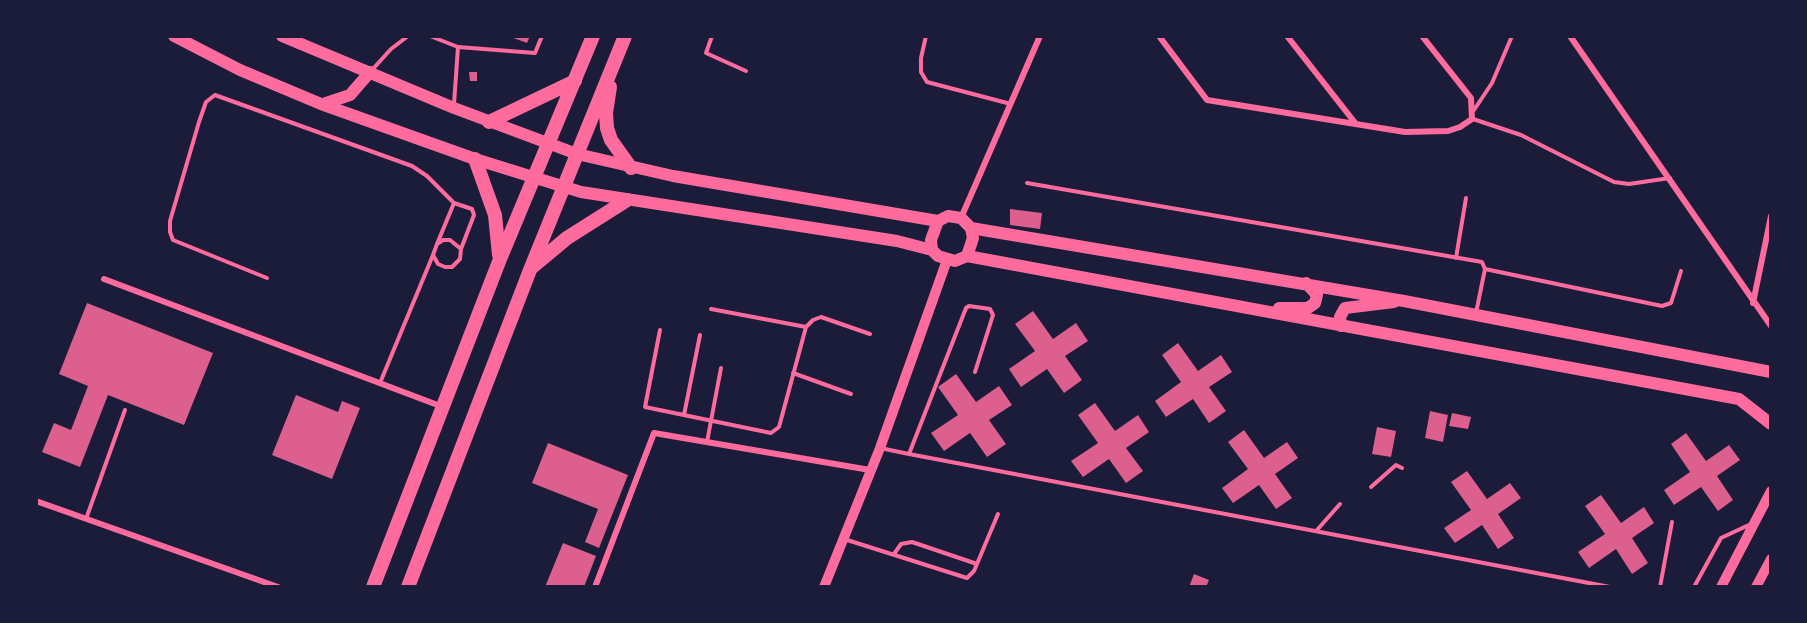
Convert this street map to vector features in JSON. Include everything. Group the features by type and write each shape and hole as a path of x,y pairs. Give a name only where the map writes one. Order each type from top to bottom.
{"highway":[{"path":"373,587 500,259 593,36"},
{"path":"408,587 530,270 625,36"},
{"path":"614,65 606,113 607,128 610,140 631,168"},
{"path":"489,122 575,81"},
{"path":"475,159 495,215 500,259"},
{"path":"530,270 567,238 627,200"}],"main road":[{"path":"174,36 210,55 321,104 475,159 563,187 627,200 897,242 932,250 947,260 955,261 967,255 1739,399 1771,424"},
{"path":"192,36 210,55"},
{"path":"282,36 454,108 577,154 631,168 938,221 948,216 961,218 971,228 973,238 967,255"},
{"path":"321,104 350,95 370,72"},
{"path":"932,250 931,240 938,221"},
{"path":"971,228 1306,283 1771,372"},
{"path":"1272,311 1282,307 1308,308 1315,303 1317,295 1306,283"},
{"path":"1341,326 1340,317 1345,308 1404,301"}],"street":[{"path":"961,218 1040,36"},
{"path":"1159,36 1207,100 1406,132 1448,131 1472,119 1474,110 1472,98 1422,36"},
{"path":"1287,36 1356,124"},
{"path":"1570,36 1671,178 1753,303 1771,326"},
{"path":"1753,303 1771,216"},
{"path":"824,587 880,448 947,260"},
{"path":"104,279 443,407"},
{"path":"595,587 654,433 870,470"},
{"path":"1721,587 1771,491"},
{"path":"36,501 278,587"},
{"path":"1756,587 1771,559"}],"lane":[{"path":"370,72 391,49 408,36"},
{"path":"430,36 458,47 535,53 542,36"},
{"path":"712,36 706,54 746,71"},
{"path":"926,36 921,58 921,72 927,82 1012,104"},
{"path":"1474,110 1492,82 1512,36"},
{"path":"454,108 458,47"},
{"path":"267,278 173,240 170,232 170,221 199,122 206,102 215,95 412,166 427,176 454,203 472,209 474,215 460,249 460,259 452,267 438,264 433,255"},
{"path":"1472,119 1521,135 1614,182 1629,184 1671,178"},
{"path":"1027,183 1482,262 1485,269 1476,315"},
{"path":"1456,258 1466,198"},
{"path":"380,383 454,203"},
{"path":"437,244 450,240 460,249"},
{"path":"1485,269 1662,306 1671,303 1681,271"},
{"path":"909,454 966,308 969,306 990,309 993,315 975,372"},
{"path":"711,309 806,327"},
{"path":"660,330 645,407 771,433 779,427 806,327 813,320 821,317 870,334"},
{"path":"684,416 700,335"},
{"path":"707,443 721,368"},
{"path":"793,374 851,394"},
{"path":"86,519 125,410"},
{"path":"880,448 1610,587"},
{"path":"1371,487 1396,465 1402,468"},
{"path":"1317,530 1340,504"},
{"path":"844,539 967,578 977,564 998,514"},
{"path":"1660,587 1672,522"},
{"path":"1694,587 1721,538 1755,523"},
{"path":"894,554 901,544 912,542 977,564"}],"building":[{"path":"508,36 530,36 527,43"},
{"path":"469,72 477,72 477,81 470,81"},
{"path":"1010,209 1042,213 1040,229 1010,225"},
{"path":"87,303 213,353 184,425 108,395 80,467 42,452 54,423 71,430 88,386 59,374"},
{"path":"1033,311 1053,339 1076,323 1088,341 1065,356 1082,380 1064,393 1047,369 1021,387 1009,369 1035,351 1015,324"},
{"path":"1178,343 1198,371 1221,355 1232,372 1209,387 1226,411 1209,423 1193,399 1166,417 1155,401 1181,382 1162,355"},
{"path":"956,374 976,402 999,386 1012,405 989,420 1006,444 987,457 970,433 944,451 931,433 958,415 938,387"},
{"path":"296,395 338,412 342,401 360,408 332,479 272,455"},
{"path":"1095,403 1115,431 1138,415 1149,432 1126,448 1143,471 1126,483 1109,459 1083,477 1071,461 1098,443 1078,415"},
{"path":"1430,411 1448,415 1443,442 1425,438"},
{"path":"1452,413 1471,417 1468,429 1449,426"},
{"path":"1377,427 1396,431 1391,457 1372,454"},
{"path":"1244,430 1264,458 1287,442 1298,458 1275,474 1292,498 1276,509 1259,485 1233,503 1222,488 1248,469 1228,442"},
{"path":"1686,433 1706,461 1729,445 1740,460 1717,476 1733,500 1718,511 1701,487 1674,505 1664,490 1690,472 1671,444"},
{"path":"548,443 628,475 599,548 585,542 598,509 532,483"},
{"path":"1467,471 1487,499 1510,483 1521,498 1498,514 1514,538 1498,549 1482,525 1455,543 1444,528 1471,510 1451,482"},
{"path":"1601,495 1621,523 1644,507 1654,523 1632,538 1648,563 1632,574 1616,549 1589,568 1578,552 1605,534 1585,506"},
{"path":"563,543 596,556 584,587 545,587"},
{"path":"1194,574 1209,580 1206,587 1189,587"}]}
